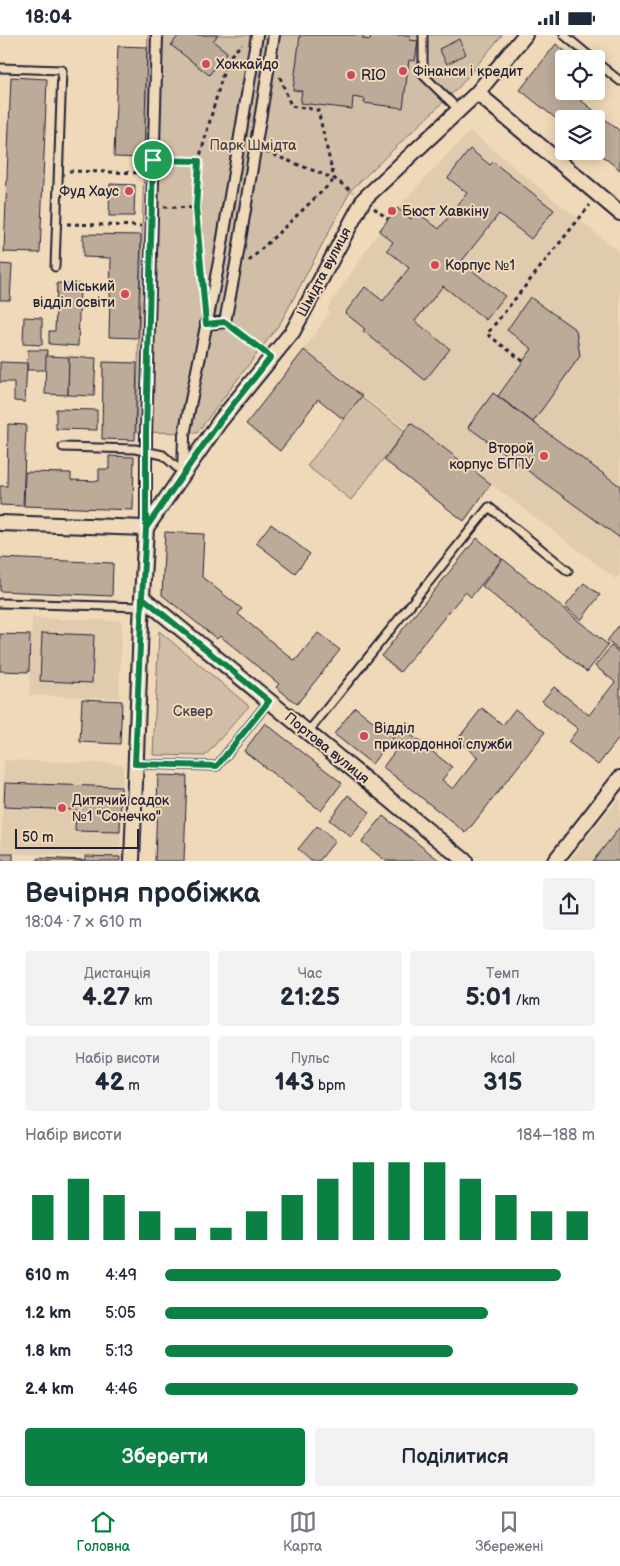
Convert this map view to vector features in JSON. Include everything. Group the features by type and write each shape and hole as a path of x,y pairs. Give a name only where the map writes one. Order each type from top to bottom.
{"street":[{"path":"132,861 146,528 146,451 157,35"},
{"path":"183,473 184,435 219,262 257,35"},
{"path":"206,324 225,322 274,35"},
{"name":"Шмідта вулиця","path":"146,528 220,421 293,331 364,199 478,93 525,35"},
{"path":"478,93 620,213"},
{"path":"0,523 146,528"},
{"name":"Портова вулиця","path":"142,602 269,701 465,861"},
{"path":"555,861 620,778"}],"lane":[{"path":"423,35 422,75 459,110"},
{"path":"564,35 582,50"},
{"path":"605,68 620,81"},
{"path":"0,69 62,69 55,267"},
{"path":"63,447 146,451 163,455 183,473"},
{"path":"308,733 489,507 568,571"},
{"path":"0,603 142,602"},
{"path":"135,764 217,766 269,701"}],"path":[{"path":"202,275 196,208 199,161 227,59 246,41"},
{"path":"271,54 291,106 318,110 335,179"},
{"path":"255,147 335,179"},
{"path":"153,160 199,161"},
{"path":"58,171 153,173"},
{"path":"236,264 248,262 335,179"},
{"path":"524,361 487,334 598,195"},
{"path":"152,207 196,208"},
{"path":"56,224 152,226"},
{"path":"200,256 219,262"},
{"path":"225,322 271,357"}],"shaded area":[{"path":"470,131 620,253 620,574 616,579 411,423 406,429 304,350 330,312 327,309 379,231 397,208"},
{"path":"32,618 122,621 119,698 29,695"},
{"name":"Дитячий садок №1 \"Сонечко\"","path":"4,760 123,764 120,857 1,853"},
{"path":"620,797 620,861 569,861"}],"green space":[{"name":"Парк Шмідта","path":"148,35 502,35 459,87 351,190 281,322 197,433 136,432"},
{"path":"361,397 405,431 351,500 307,466"},
{"name":"Сквер","path":"159,631 249,706 205,756 153,755"}],"building":[{"name":"Хоккайдо","path":"179,35 218,35 213,41 227,52 209,75 171,45"},
{"name":"RIO","path":"300,35 363,35 363,39 370,40 371,35 411,35 410,40 418,41 415,61 409,60 403,108 364,103 365,99 353,97 352,109 300,103 302,91 293,90"},
{"path":"459,39 466,54 447,64 439,49"},
{"path":"556,44 564,50 555,50 555,100 580,100 593,110 555,110 555,118 520,90"},
{"path":"118,46 147,47 144,158 114,157"},
{"path":"11,77 47,79 40,253 4,252"},
{"path":"605,119 620,131 620,170 605,158"},
{"name":"Корпус №1","path":"470,149 490,165 493,162 554,210 531,239 499,214 461,262 505,296 486,320 443,286 415,321 450,349 425,380 363,331 365,329 345,313 365,287 383,301 409,268 387,250 393,242 379,231 397,208 411,219 417,212 439,229 467,193 448,178"},
{"path":"110,184 135,185 134,216 109,216"},
{"name":"Міський відділ освіти","path":"83,234 141,235 138,338 109,337 111,258 83,257"},
{"path":"0,264 12,265 10,300 0,300"},
{"path":"57,283 80,284 78,346 49,344 49,331 55,331"},
{"path":"530,297 576,330 580,356 533,422 498,396 532,349 507,330"},
{"path":"24,317 42,318 42,345 23,344"},
{"path":"28,350 47,350 46,370 27,370"},
{"path":"304,350 362,396 343,419 318,399 280,451 246,424"},
{"path":"46,356 69,357 68,395 45,394"},
{"path":"69,357 96,358 94,396 68,395"},
{"path":"0,362 27,363 25,402 14,401 14,382 0,382"},
{"path":"103,362 137,363 135,440 102,439"},
{"name":"Второй корпус БГПУ","path":"493,393 620,486 620,538 468,427"},
{"path":"56,409 97,410 97,430 56,429"},
{"path":"411,423 491,484 464,521 384,460"},
{"path":"8,424 26,425 23,506 0,505 0,486 7,486"},
{"path":"109,456 134,457 133,510 24,506 25,472 71,473 71,480 99,481 99,469 109,469"},
{"path":"271,524 310,554 295,573 256,543"},
{"path":"165,532 204,534 202,577 242,609 238,614 295,661 318,633 340,650 297,704 276,687 279,684 220,636 217,639 162,595"},
{"path":"477,538 502,559 471,597 465,592 400,672 381,656"},
{"path":"0,558 113,563 112,596 0,591"},
{"path":"503,559 608,645 587,672 482,586"},
{"path":"584,583 600,595 581,620 565,607"},
{"path":"620,624 620,651 607,641"},
{"path":"42,633 94,635 92,683 40,681"},
{"path":"0,634 30,635 29,672 0,671"},
{"path":"611,646 620,653 620,737 598,765 568,742 578,729 542,701 554,687 589,715 615,682 595,666"},
{"path":"82,699 122,701 120,744 80,742"},
{"name":"Відділ прикордонної служби","path":"355,707 393,737 372,764 334,734"},
{"path":"482,708 503,725 515,709 545,732 466,833 383,767 398,747 391,740 401,727 452,767 442,780 453,789 478,757 457,740"},
{"path":"265,723 342,783 321,811 244,751"},
{"path":"158,775 187,776 184,861 155,861"},
{"path":"5,783 121,787 120,832 75,831 76,810 4,807"},
{"path":"348,795 370,812 351,837 329,820"},
{"path":"383,816 440,861 386,861 362,842"},
{"path":"317,826 335,841 319,861 311,861 298,849"},
{"path":"620,827 620,861 593,861"},
{"path":"0,854 13,854 13,861 0,861"},
{"path":"85,856 120,857 120,861 38,861 38,858 85,860"}],"place":[{"name":"Хоккайдо","path":"206,64"},
{"name":"Фінанси і кредит","path":"403,71"},
{"name":"RIO","path":"351,75"},
{"name":"Фуд Хаус","path":"129,191"},
{"name":"Бюст Хавкіну","path":"392,211"},
{"name":"Корпус №1","path":"435,265"},
{"name":"Міський відділ освіти","path":"125,294"},
{"name":"Второй корпус БГПУ","path":"544,456"},
{"name":"Відділ прикордонної служби","path":"364,736"},
{"name":"Дитячий садок №1 \"Сонечко\"","path":"62,808"}],"route":[{"path":"153,160 146,435 146,528 142,597 135,764 217,766 269,701 142,597 146,528 220,421 271,357 225,322 206,324 196,208 199,161 153,160"}]}
